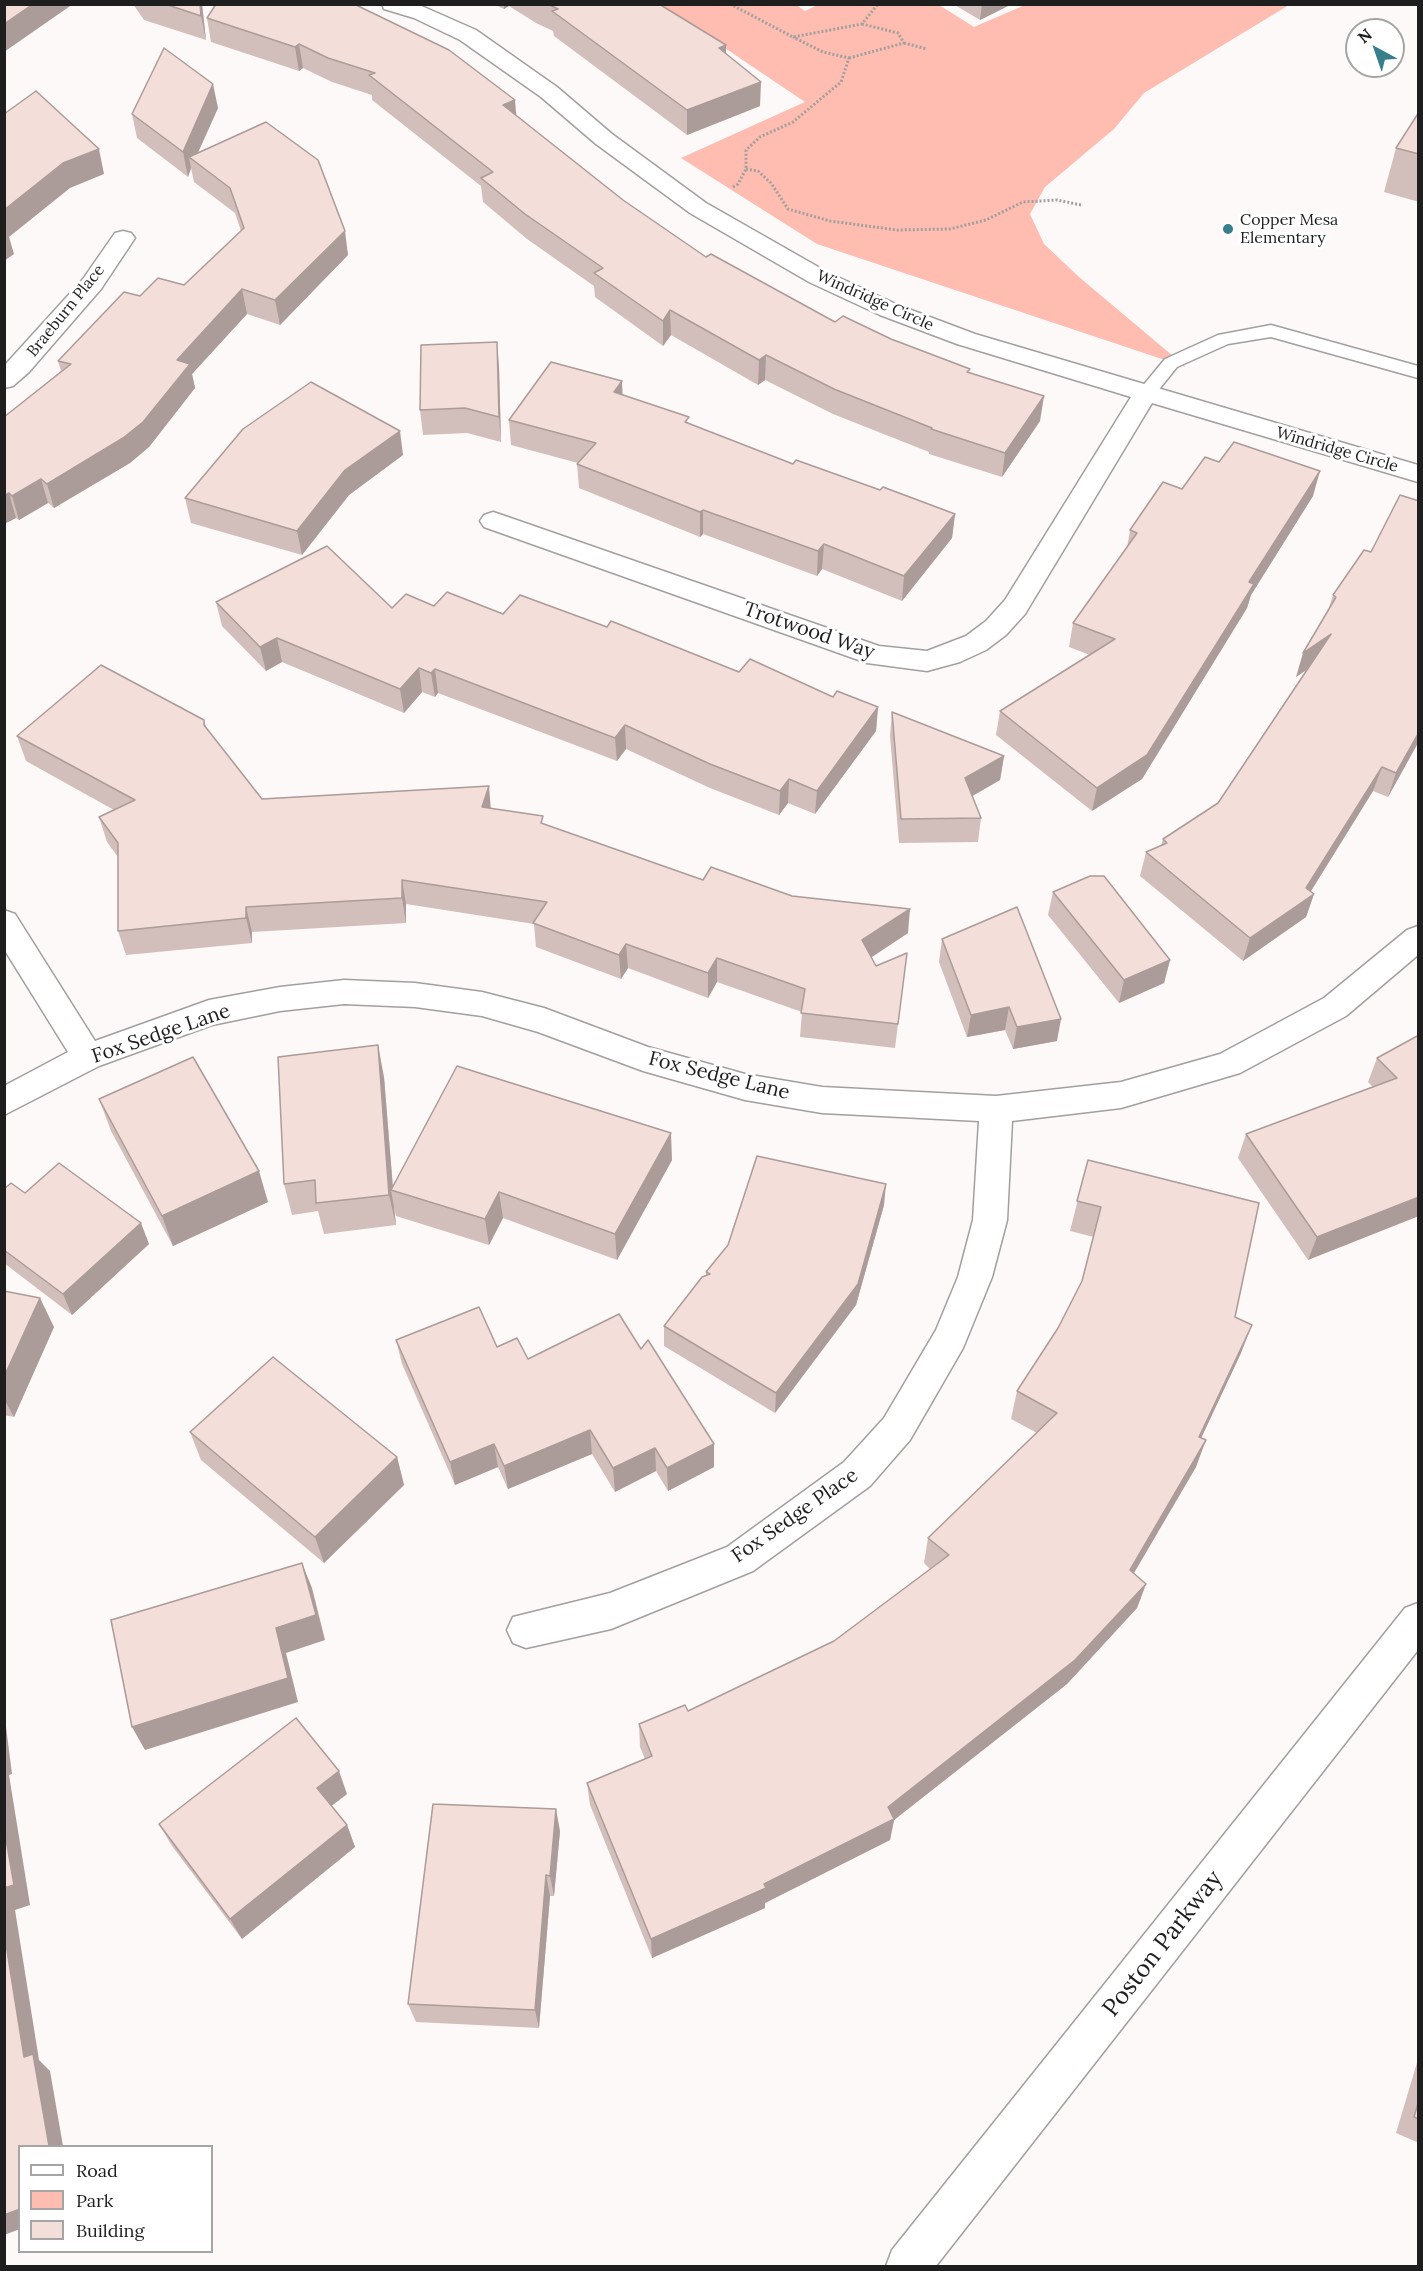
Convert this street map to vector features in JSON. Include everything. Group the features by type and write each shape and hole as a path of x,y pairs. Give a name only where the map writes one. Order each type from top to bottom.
{"street":[{"name":"Windridge Circle","path":"392,4 422,14 468,35 549,92 604,139 698,208 818,277 889,310 966,339 1419,474"},
{"name":"Braeburn Place","path":"4,380 20,366 92,284 123,238"},
{"name":"Trotwood Way","path":"493,521 877,656 927,661 950,655 976,644 996,628 1015,607 1145,393"},
{"path":"4,922 88,1058"},
{"name":"Fox Sedge Lane","path":"4,1102 88,1058 209,1013 280,999 344,992 415,995 482,1004 544,1021 643,1058 745,1087 822,1100 996,1109 1121,1095 1229,1064 1335,1007 1419,938"},
{"name":"Fox Sedge Place","path":"526,1630 611,1611 740,1559 857,1474 897,1430 951,1337 975,1277 990,1220 996,1109"},
{"name":"Poston Parkway","path":"908,2266 1419,1621"}],"lane":[{"path":"1145,393 1171,363 1224,339 1271,331 1419,372"}],"path":[{"path":"730,4 823,52 849,58 904,43 927,49"},
{"path":"862,24 878,4"},
{"path":"793,37 862,24 898,33 904,43"},
{"path":"698,208 738,184 746,169 746,150 760,136 793,122 841,82 849,58"},
{"path":"746,169 758,171 771,183 788,209 830,221 897,230 950,229 986,220 1023,202 1057,200 1081,205"}],"green space":[{"path":"795,4 805,11 820,4 939,5 974,27 1025,5 1289,5 1144,93 1114,129 1045,187 1030,214 1044,244 1079,277 1186,367 817,244 681,158 805,102 661,5"}],"building":[{"path":"4,4 33,4 4,24"},
{"path":"165,4 200,4 201,16"},
{"path":"216,4 354,4 449,50 515,100 503,105 623,200 706,257 711,254 835,322 843,316 891,339 970,369 967,372 1044,396 1005,453 931,429 834,389 766,355 759,360 670,310 663,321 594,273 603,268 525,214 481,178 493,172 369,75 375,73 328,58 299,44 295,47 207,18"},
{"path":"548,4 659,4 726,45 719,48 761,82 687,110 552,11 558,9"},
{"path":"164,48 213,84 183,152 132,114"},
{"path":"36,91 99,149 63,163 4,210 4,114"},
{"path":"1419,112 1419,154 1396,148"},
{"path":"266,122 318,160 345,231 275,300 242,289 177,360 190,364 143,422 123,438 47,484 41,479 12,496 9,493 4,496 4,417 71,364 58,361 124,292 140,296 158,278 184,285 244,228 230,188 189,157"},
{"path":"497,342 499,417 465,408 420,410 421,345"},
{"path":"551,362 622,381 614,392 689,417 685,422 793,464 796,460 880,490 883,487 955,514 904,576 824,544 818,551 703,510 700,512 577,464 596,443 509,420"},
{"path":"311,382 400,431 345,470 297,531 185,498 243,429"},
{"path":"1234,442 1320,471 1249,582 1254,584 1147,755 1097,788 1000,711 1115,639 1073,623 1137,533 1130,530 1163,482 1182,489 1205,457 1219,462"},
{"path":"1400,495 1419,501 1419,732 1396,773 1382,767 1306,888 1314,894 1250,938 1146,852 1167,843 1163,839 1218,803 1331,634 1303,653 1336,597 1333,595 1364,550 1371,552"},
{"path":"327,546 392,608 406,594 434,606 447,592 503,614 520,595 607,627 611,621 739,672 750,659 833,697 837,691 878,707 817,791 789,779 780,791 710,764 625,725 615,738 435,669 431,673 419,668 400,689 277,638 260,647 216,602"},
{"path":"101,665 204,720 204,725 262,799 489,786 482,807 543,816 541,823 703,880 711,867 792,896 910,909 862,940 876,966 907,953 898,1024 801,1013 805,989 717,958 708,973 626,944 619,955 533,923 547,902 402,880 402,898 246,907 246,918 118,931 118,843 99,817 135,800 17,736"},
{"path":"892,712 1004,756 965,778 981,818 901,819"},
{"path":"1090,876 1104,876 1170,960 1124,980 1053,892"},
{"path":"1017,907 1061,1019 1017,1027 1009,1007 971,1015 942,939"},
{"path":"1419,1035 1419,1197 1317,1237 1246,1134 1397,1078 1377,1058"},
{"path":"378,1045 389,1195 316,1203 315,1180 284,1184 278,1057"},
{"path":"193,1057 259,1171 162,1216 99,1099"},
{"path":"457,1066 671,1133 615,1234 499,1192 485,1219 391,1190"},
{"path":"757,1156 886,1184 858,1284 776,1393 664,1326 702,1277 710,1274 706,1272 728,1245"},
{"path":"1088,1160 1259,1203 1235,1317 1252,1325 1199,1437 1206,1440 1130,1570 1146,1584 1075,1660 888,1807 894,1819 764,1884 766,1888 651,1939 587,1783 652,1756 639,1724 685,1705 688,1711 834,1641 949,1555 928,1538 1057,1413 1017,1391 1058,1328 1082,1281 1101,1207 1077,1201"},
{"path":"59,1163 141,1223 63,1294 4,1250 4,1189 11,1183 25,1193"},
{"path":"4,1291 40,1298 4,1377"},
{"path":"479,1307 497,1347 517,1338 528,1359 619,1314 641,1349 648,1340 714,1444 667,1468 655,1448 613,1468 590,1430 504,1466 494,1444 450,1462 396,1340"},
{"path":"273,1357 397,1457 315,1537 190,1432"},
{"path":"302,1563 316,1615 276,1628 288,1678 132,1727 111,1620"},
{"path":"296,1718 339,1771 317,1788 347,1825 230,1919 159,1824"},
{"path":"433,1804 556,1809 550,1876 546,1875 535,2010 408,2004"},
{"path":"4,1828 14,1885 4,1888"},
{"path":"4,1932 24,2057 33,2054 49,2145 18,2145 18,2210 4,2215"},
{"path":"1419,2100 1419,2119 1414,2117"}],"place":[{"name":"Copper Mesa Elementary","path":"1228,229"}]}
